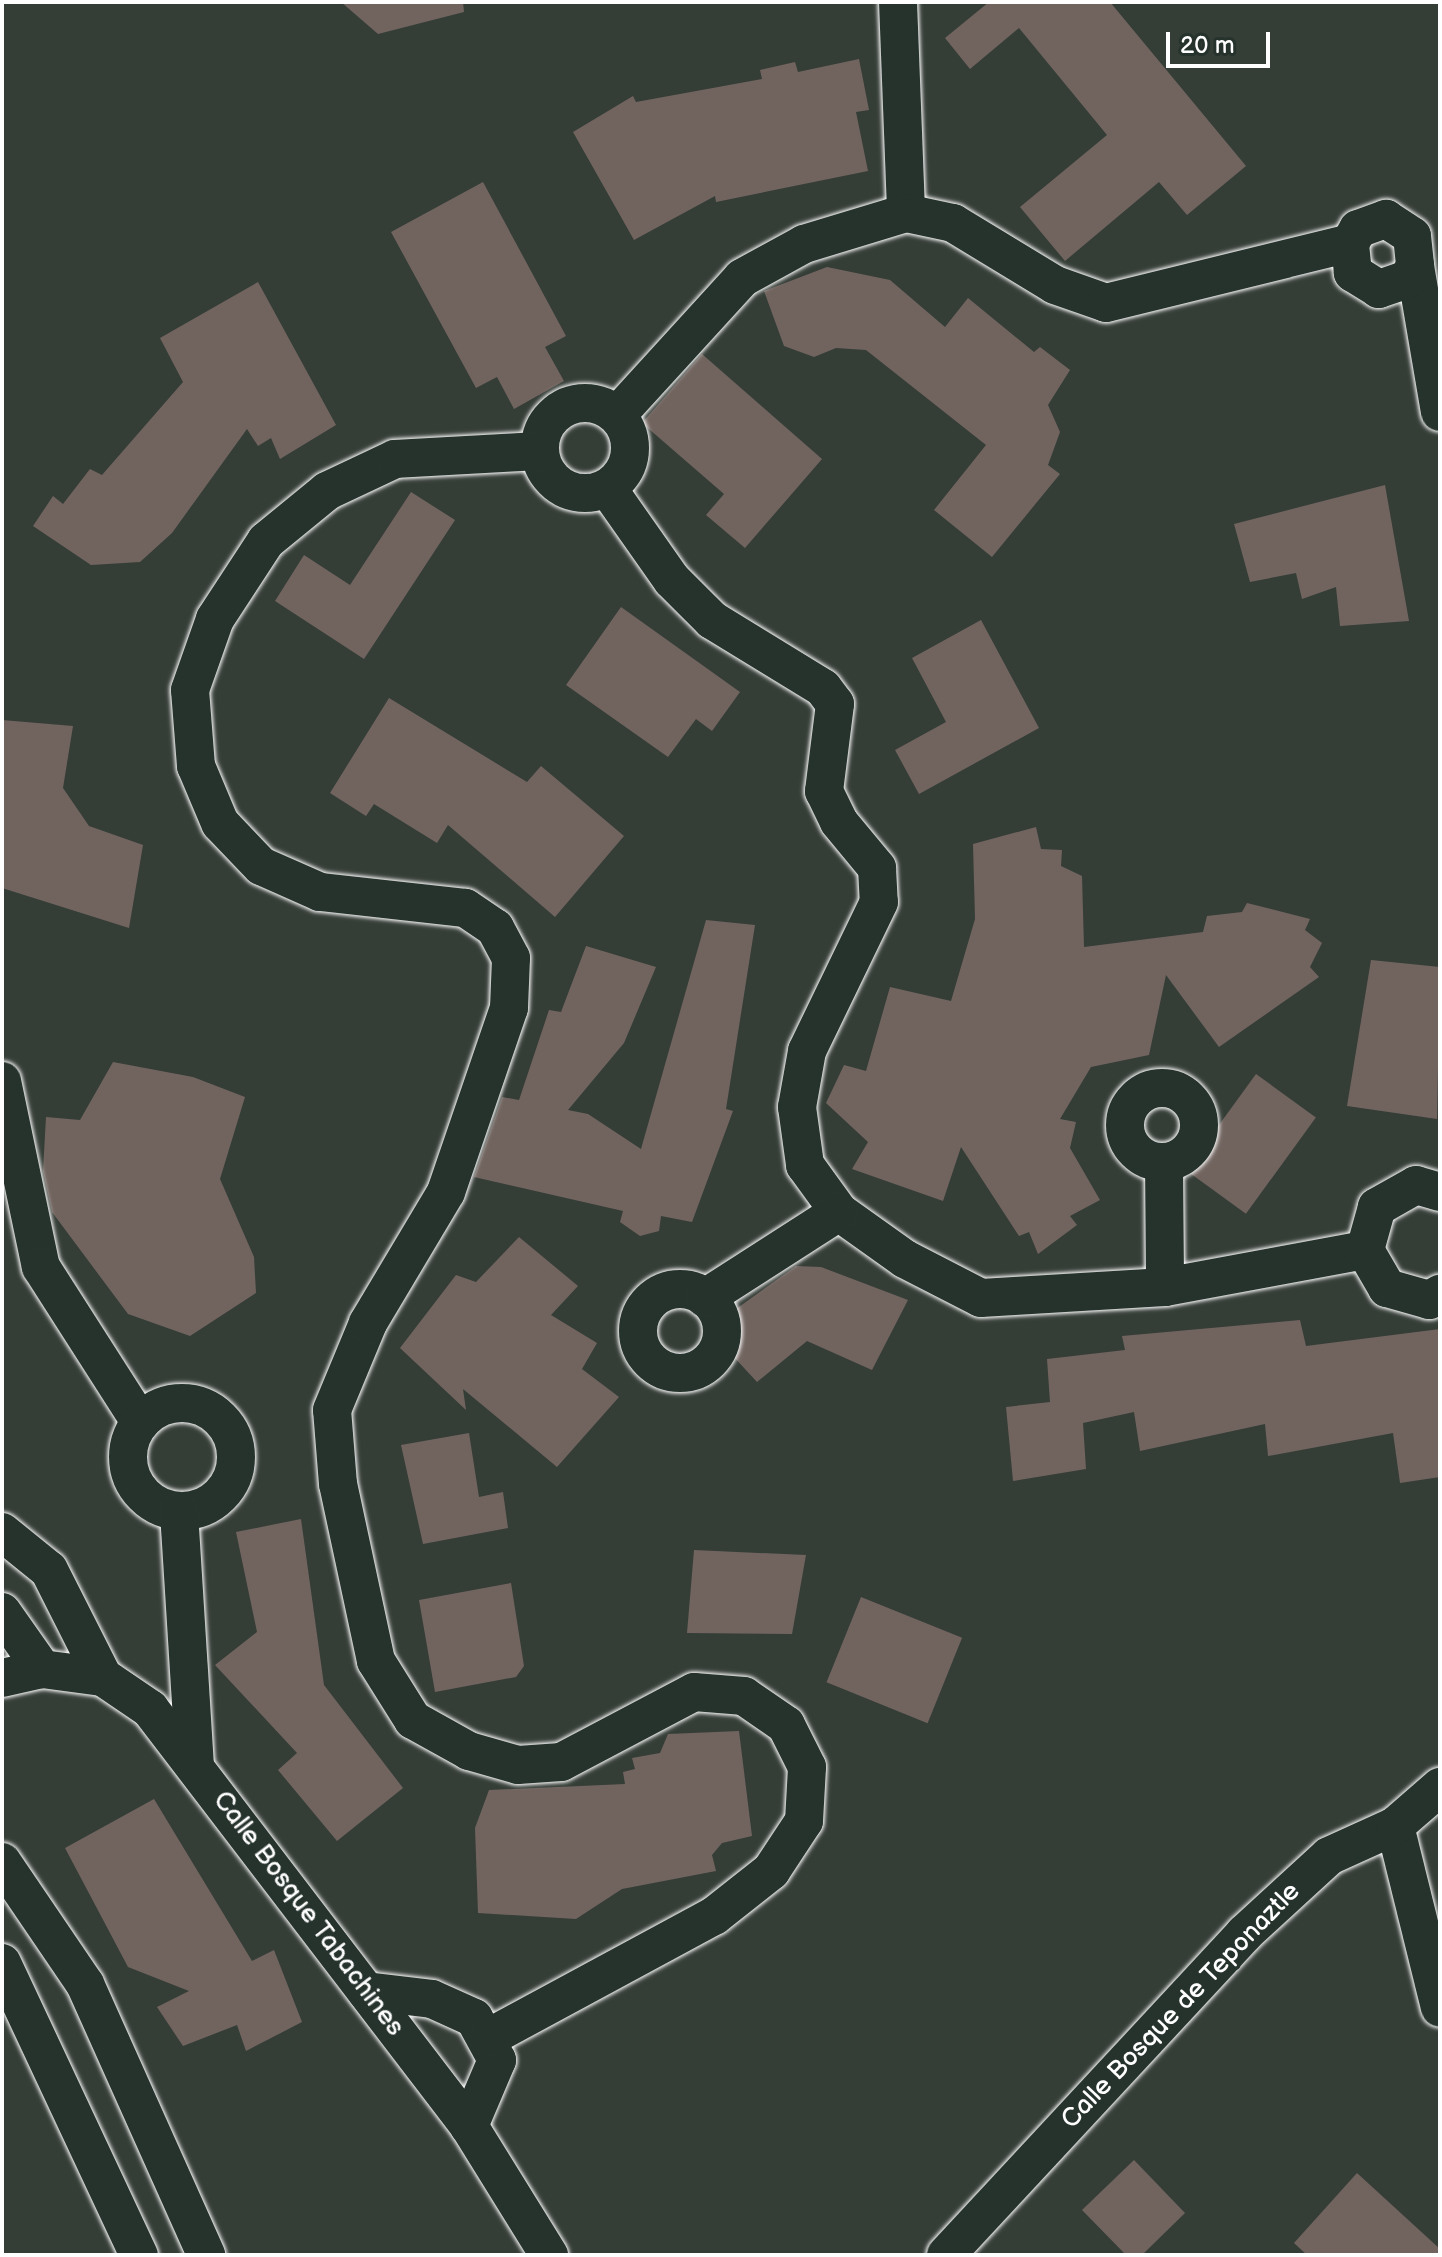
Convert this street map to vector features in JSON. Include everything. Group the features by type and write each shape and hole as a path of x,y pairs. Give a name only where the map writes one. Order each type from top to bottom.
{"street":[{"path":"898,2 906,213"},
{"path":"618,414 742,278 804,244 906,213 953,223 1055,285 1106,303 1350,243 1353,273 1364,284 1394,287 1415,266 1440,412"},
{"path":"593,401 618,414 632,439 627,468 608,489 577,494 550,479 538,451 545,424 566,405 593,401"},
{"path":"488,2038 714,1916 771,1871 804,1821 807,1767 786,1725 744,1696 694,1692 561,1762 518,1765 469,1751 413,1720 376,1661 338,1484 332,1410 368,1323 446,1192 509,1008 511,958 495,928 465,908 320,892 261,866 220,823 196,766 190,690 215,619 266,541 327,491 395,459 538,451"},
{"path":"608,489 672,580 712,620 823,688 835,704 824,791 839,822 877,868 879,902 807,1051 797,1107 805,1165 839,1212 905,1259 981,1298 1165,1287 1365,1250"},
{"path":"2,1081 41,1267 140,1422 129,1471 148,1499 179,1512 211,1503 233,1476 228,1427 185,1402 140,1422"},
{"path":"1164,1163 1165,1287"},
{"path":"1440,1192 1416,1185 1377,1207 1365,1250 1387,1288 1429,1300 1440,1294"},
{"path":"705,1298 839,1212"},
{"path":"179,1512 195,1763"},
{"path":"2,1532 49,1570 103,1677"},
{"path":"2,1612 42,1669"},
{"name":"Calle Bosque Tabachines","path":"2,1678 42,1669 103,1677 150,1709 195,1763 469,2126 549,2255"},
{"name":"Calle Bosque de Teponaztle","path":"946,2255 1244,1934 1329,1856 1395,1826 1440,1787"},
{"path":"1395,1826 1440,2008"},
{"path":"2,1862 85,1984 206,2255"},
{"path":"2,1963 139,2255"},
{"path":"366,1991 432,1999 474,2018 488,2038 497,2060 469,2126"}],"building":[{"path":"341,2 463,2 464,12 378,34"},
{"path":"989,2 1110,2 1246,166 1187,215 1159,182 1065,261 1020,207 1107,135 1019,28 970,69 945,38"},
{"path":"859,59 869,110 856,112 868,171 716,202 715,196 634,240 573,132 633,96 636,102 762,79 760,70 795,62 798,72"},
{"path":"483,182 566,336 545,347 564,381 514,409 497,377 476,388 391,232"},
{"path":"827,267 890,280 945,327 968,298 1034,352 1040,347 1070,370 1048,405 1060,432 1048,465 1060,474 992,557 934,510 986,445 866,350 836,348 814,357 784,346 764,291"},
{"path":"258,282 336,425 280,459 271,438 258,446 247,429 172,533 140,562 91,565 33,526 53,496 63,504 90,469 102,475 183,382 160,338"},
{"path":"702,354 822,459 745,548 706,515 724,494 642,423"},
{"path":"1385,485 1409,621 1340,626 1336,587 1302,599 1296,573 1250,582 1234,524"},
{"path":"411,492 455,520 364,659 275,601 304,555 350,585"},
{"path":"621,607 740,692 712,731 696,719 668,757 566,685"},
{"path":"981,620 1039,728 919,794 895,750 946,722 912,658"},
{"path":"389,698 527,782 541,766 624,836 555,917 448,825 437,843 374,804 366,816 330,793"},
{"path":"2,720 73,726 63,788 89,826 143,845 129,928 2,888"},
{"path":"1036,827 1041,849 1062,850 1061,866 1082,876 1084,947 1203,932 1207,916 1242,912 1247,903 1310,919 1305,930 1322,943 1310,967 1319,977 1219,1047 1166,975 1149,1055 1091,1067 1060,1119 1076,1122 1070,1148 1100,1200 1070,1216 1077,1225 1038,1254 1029,1232 1019,1236 961,1147 943,1201 852,1169 868,1142 826,1103 844,1065 866,1071 890,987 951,1001 975,919 973,844"},
{"path":"706,920 755,925 726,1109 733,1111 692,1222 661,1216 659,1231 640,1236 620,1222 623,1211 474,1177 502,1097 519,1100 549,1010 561,1012 586,946 656,967 624,1043 568,1110 588,1114 641,1149"},
{"path":"1371,960 1440,967 1437,1119 1347,1106"},
{"path":"113,1062 193,1077 245,1097 220,1179 254,1257 256,1293 190,1336 128,1314 52,1212 43,1171 46,1117 80,1120"},
{"path":"1256,1074 1316,1117 1246,1214 1186,1170"},
{"path":"519,1237 578,1286 551,1315 597,1343 582,1369 619,1397 557,1467 463,1389 466,1410 400,1348 456,1275 476,1282"},
{"path":"796,1266 821,1267 908,1300 872,1370 807,1341 757,1382 708,1329"},
{"path":"1300,1320 1306,1346 1440,1329 1440,1477 1400,1483 1393,1433 1268,1456 1265,1424 1140,1451 1134,1412 1083,1423 1086,1469 1013,1481 1006,1407 1050,1402 1047,1359 1125,1350 1122,1336"},
{"path":"469,1433 479,1497 503,1492 508,1528 423,1544 401,1445"},
{"path":"301,1519 324,1685 403,1788 337,1841 278,1770 297,1753 215,1665 257,1632 236,1532"},
{"path":"694,1550 806,1555 792,1634 687,1633"},
{"path":"511,1583 524,1666 516,1677 435,1692 419,1600"},
{"path":"861,1597 962,1638 928,1723 827,1682"},
{"path":"739,1731 752,1836 722,1843 712,1855 716,1871 622,1889 576,1919 478,1913 475,1828 489,1790 625,1784 623,1772 635,1769 632,1758 660,1753 668,1734"},
{"path":"154,1799 252,1961 274,1950 302,2022 246,2051 237,2025 183,2046 157,2007 189,1991 128,1967 65,1848"},
{"path":"1134,2160 1185,2213 1142,2255 1126,2255 1082,2210"},
{"path":"1357,2173 1440,2249 1440,2255 1307,2255 1294,2243"}]}
